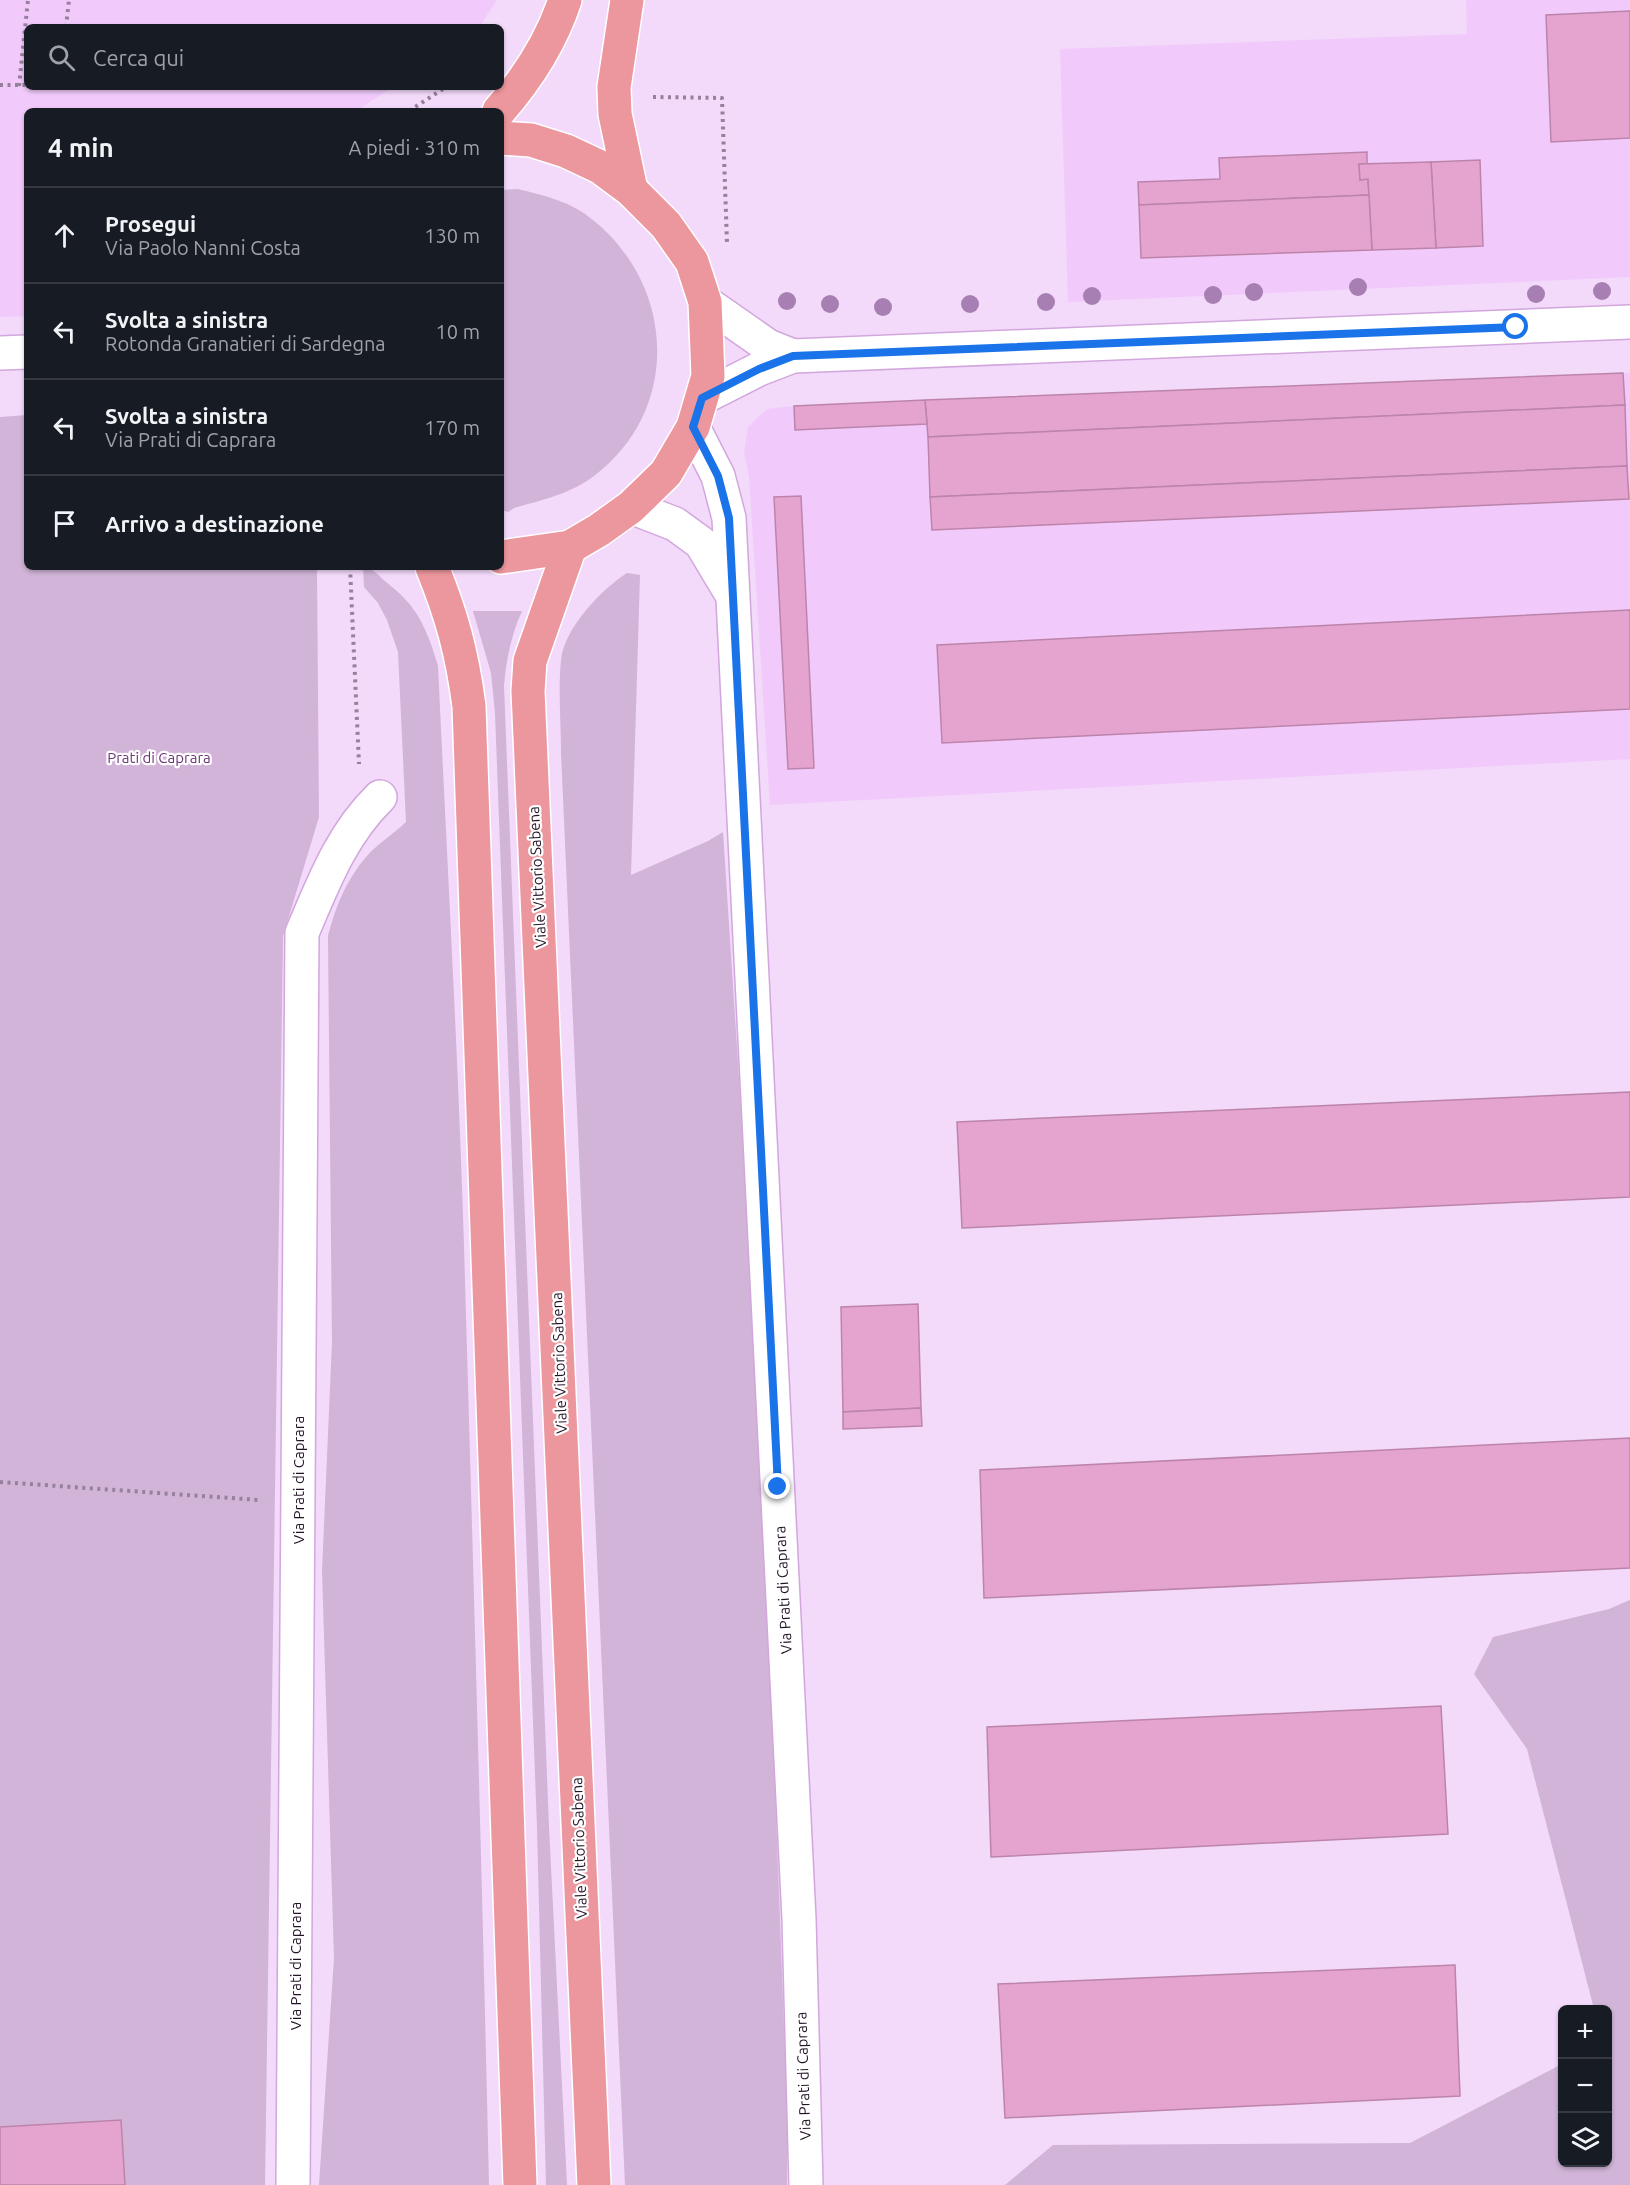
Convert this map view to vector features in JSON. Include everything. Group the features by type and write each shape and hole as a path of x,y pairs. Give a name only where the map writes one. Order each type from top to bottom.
{"main road":[{"path":"502,108 539,58 556,26 566,0"},
{"path":"627,0 614,87 615,114 631,190"},
{"path":"504,138 531,140 566,151 600,167 631,190 666,225 692,262 705,302 708,376 698,412 666,473 631,507 570,547 504,557"},
{"name":"Viale Vittorio Sabena","path":"570,547 530,661 528,691 594,2185"},
{"path":"433,570 449,608 458,641 469,717 520,2185"}],"street":[{"path":"705,302 768,346 793,356"},
{"path":"698,412 759,369 793,356 1630,322"},
{"path":"0,353 24,352"},
{"name":"Via Prati di Caprara","path":"698,412 729,518 735,600 798,1896 807,2185"},
{"name":"Via Prati di Caprara","path":"631,507 675,524 701,543 735,600"},
{"name":"Via Prati di Caprara","path":"293,2185 302,933 335,855 371,806"}],"path":[{"path":"25,24 28,0"},
{"path":"66,24 69,0"},
{"path":"19,86 24,38"},
{"path":"0,85 24,85"},
{"path":"414,108 441,90"},
{"path":"648,97 722,98 728,245"},
{"path":"350,570 371,806"},
{"path":"0,1482 263,1501"}],"shaded area":[{"path":"0,0 497,0 481,24 24,24 24,90 388,90 361,108 24,108 24,316 0,317"},
{"path":"1466,0 1630,0 1630,277 1068,302 1060,49 1467,34"},
{"path":"1630,373 1630,759 770,805 749,477 744,452 748,427 767,409 794,406"}],"green space":[{"path":"518,189 555,199 573,207 589,217 618,244 639,275 652,310 657,346 654,382 643,416 623,448 585,482 566,492 514,508 508,512 504,511 504,190"},
{"name":"Prati di Caprara","path":"24,415 24,570 317,570 319,817 283,936 265,2185 0,2185 0,417"},
{"path":"363,570 372,570 400,594 416,613 425,630 438,666 464,1246 489,2185 319,2185 334,1958 322,1571 332,1343 328,936 338,904 353,874 371,851 406,822 398,652 387,620 378,603 364,587"},
{"path":"627,573 640,575 631,875 708,841 723,832 764,1496 787,2106 787,2185 625,2185 560,694 561,660 569,635 596,599"},
{"path":"473,611 522,611 510,648 504,686 549,1827 567,2185 546,2185 537,1827 495,713 491,673"},
{"path":"1630,1600 1630,2185 1005,2185 1053,2145 1410,2143 1558,2066 1558,2167 1612,2167 1612,2005 1593,2005 1527,1749 1474,1674 1493,1637 1609,1609"}],"building":[{"path":"1630,11 1630,138 1551,142 1546,15"},
{"path":"1367,152 1367,164 1359,164 1360,180 1368,179 1369,195 1139,205 1138,182 1220,179 1219,158"},
{"path":"1480,160 1483,246 1436,248 1431,162"},
{"path":"1431,162 1436,248 1372,250 1368,179 1360,180 1359,164"},
{"path":"1369,195 1372,250 1141,258 1139,205"},
{"path":"1623,373 1625,405 928,437 925,400"},
{"path":"925,400 927,424 795,430 794,406"},
{"path":"1625,405 1627,466 930,497 928,437"},
{"path":"1627,466 1629,499 932,530 930,497"},
{"path":"801,496 814,768 788,769 774,497"},
{"path":"1630,610 1630,709 942,743 937,645"},
{"path":"1630,1092 1630,1197 962,1228 957,1122"},
{"path":"918,1304 921,1408 843,1412 841,1307"},
{"path":"921,1408 922,1426 843,1429 843,1412"},
{"path":"1630,1438 1630,1568 984,1598 980,1470"},
{"path":"1441,1706 1448,1834 991,1857 987,1727"},
{"path":"1455,1965 1460,2096 1005,2118 998,1984"},
{"path":"121,2120 125,2185 0,2185 0,2127"}],"route":[{"path":"778,1487 735,600 729,518 718,476 693,427 702,398 759,369 793,356 1516,327"}]}
